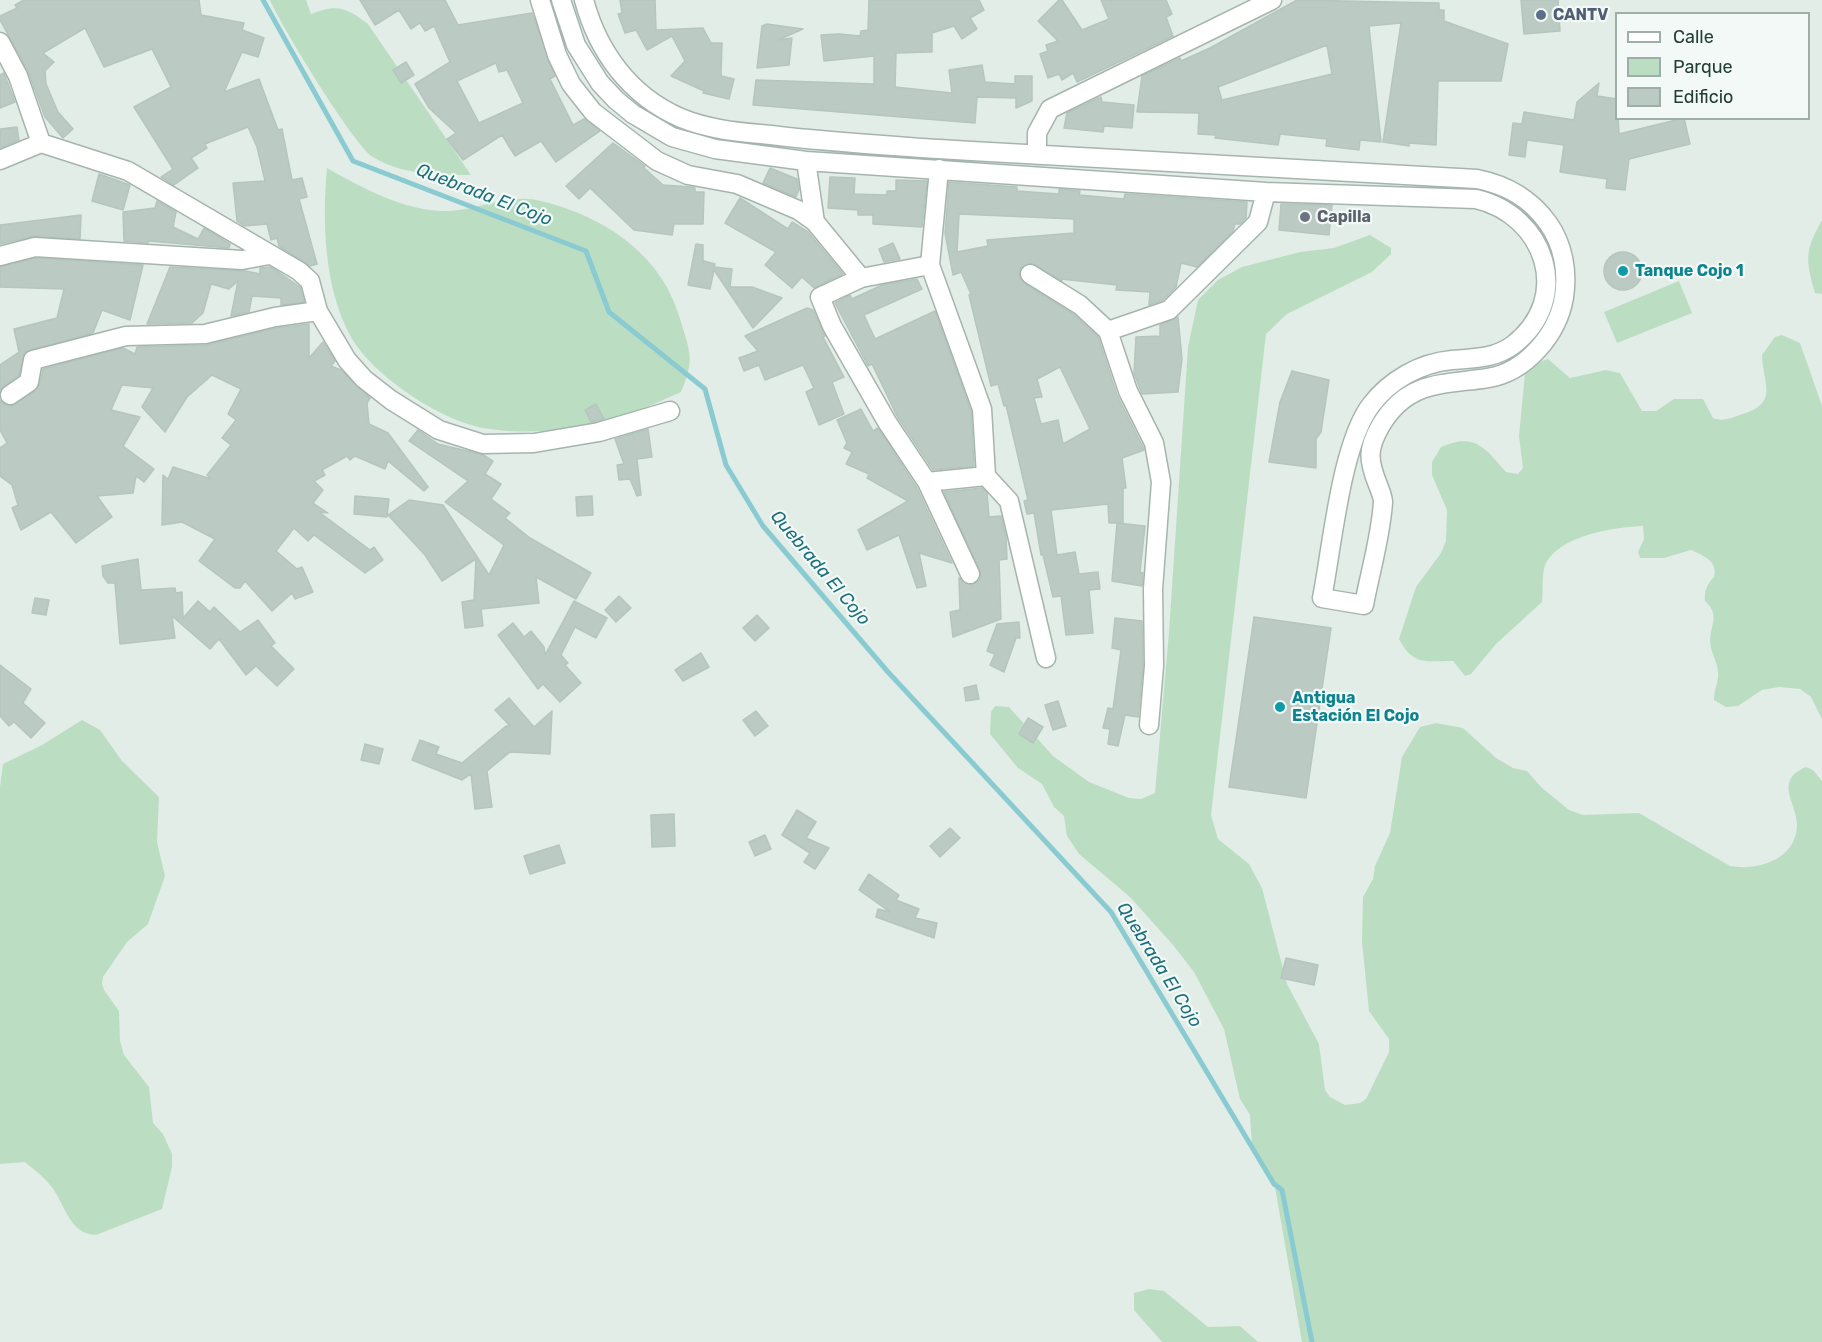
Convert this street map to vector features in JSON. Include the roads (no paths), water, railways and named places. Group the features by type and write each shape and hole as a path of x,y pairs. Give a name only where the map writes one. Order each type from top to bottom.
{"street":[{"path":"540,0 547,26 567,74 593,112 657,161 688,175 737,184 798,210 815,222 861,278"},
{"path":"561,0 568,25 587,65 600,83 633,114 662,132 693,144 806,161 1266,192 1482,201 1502,207 1524,224 1539,246 1543,259 1545,286 1538,313 1532,325 1512,345 1488,357 1449,360 1420,368 1393,383 1363,416 1349,455 1322,598 1364,605 1383,500 1368,460 1376,436 1388,415 1410,395 1437,384 1489,378 1504,373 1531,356 1542,344 1558,317 1566,287 1563,256 1547,221 1520,195 1506,187 1477,179 833,142 699,124 663,109 631,85 612,62 596,37 584,0"},
{"path":"1037,155 1036,133 1050,109 1272,0"},
{"path":"0,42 18,76 41,143"},
{"path":"0,160 41,143 128,171 299,271 310,281 318,311 328,334 363,379 391,400 440,430 483,444 545,441 599,432 670,411"},
{"path":"806,161 815,222"},
{"path":"939,169 930,266 982,409 986,476 1009,501 1046,658"},
{"path":"1108,331 1169,310 1258,222 1266,192"},
{"path":"0,256 35,247 242,260 269,255"},
{"path":"930,266 861,278 820,297 832,326 887,422 927,482 970,574"},
{"path":"1030,274 1080,305 1108,331 1128,391 1154,443 1161,482 1154,590 1154,666 1149,725"},
{"path":"10,395 29,382 33,360 126,336 205,334 275,317 318,311"},
{"path":"927,482 986,476"}],"waterway":[{"name":"Quebrada El Cojo","path":"263,0 353,161 586,251 609,312 705,389 726,465 763,526 888,672 1111,912 1274,1184 1282,1190 1312,1342"}],"place":[{"name":"CANTV","path":"1541,15"},
{"name":"Capilla","path":"1305,217"},
{"name":"Tanque Cojo 1","path":"1623,271"},
{"name":"Antigua Estación El Cojo","path":"1280,707"}]}
